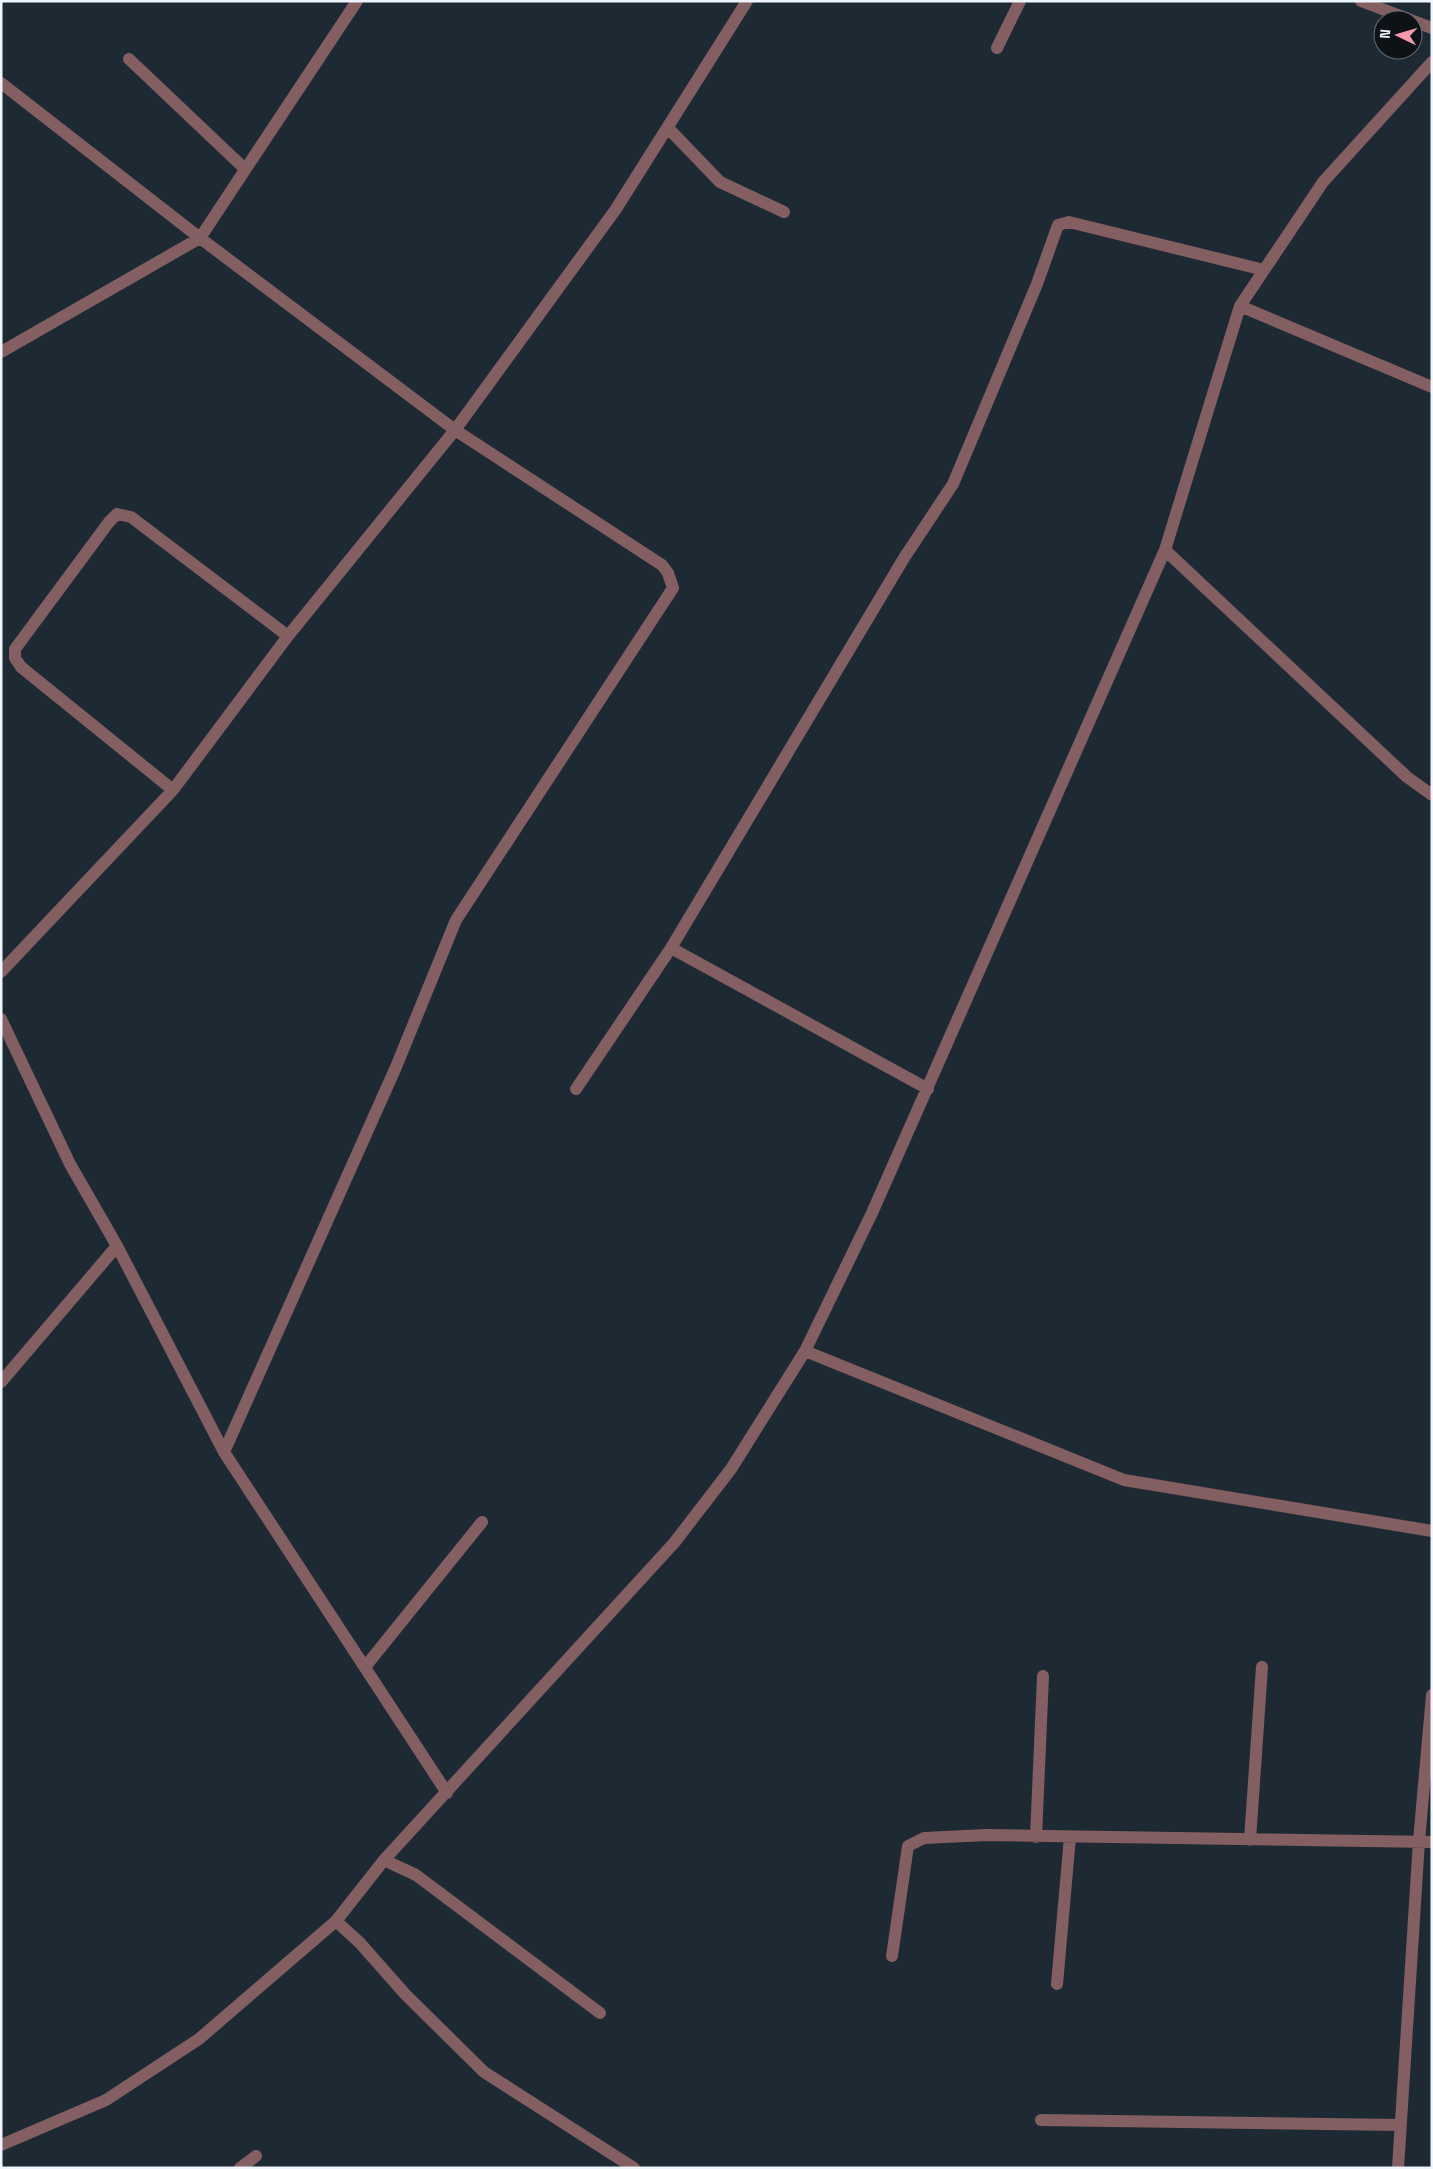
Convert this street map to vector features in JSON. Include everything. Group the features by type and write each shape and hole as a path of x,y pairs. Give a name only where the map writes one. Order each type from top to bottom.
{"street":[{"path":"1,352 200,238 357,1"},
{"path":"1,972 173,790 288,636 455,430 616,209 748,1"},
{"path":"997,48 1020,1"},
{"path":"1361,1 1385,10"},
{"path":"129,59 245,169"},
{"path":"1,2145 106,2100 199,2038 336,1921 384,1860 674,1543 730,1469 805,1351 872,1213 1165,550 1240,306 1323,182 1432,62"},
{"path":"1,83 200,238 455,430 662,565 668,573 673,588 456,920 396,1067 224,1452"},
{"path":"668,128 720,182 784,212"},
{"path":"576,1089 671,948 904,558 953,484 1037,284 1058,225 1068,222 1264,270"},
{"path":"1240,306 1432,387"},
{"path":"173,790 21,667 15,658 15,649 97,538 117,514 131,517 288,636"},
{"path":"1165,550 1407,777 1432,795"},
{"path":"671,948 928,1089"},
{"path":"1,1020 70,1164 117,1246 224,1452 447,1792"},
{"path":"1,1382 117,1246"},
{"path":"805,1351 1124,1480 1432,1531"},
{"path":"365,1667 482,1522"},
{"path":"1250,1840 1262,1667"},
{"path":"1036,1837 1043,1676"},
{"path":"1398,2168 1426,1841 1432,1695"},
{"path":"1058,1984 1070,1837"},
{"path":"892,1956 908,1846 924,1838 1070,1837 1426,1841"},
{"path":"384,1860 416,1875 600,2013"},
{"path":"336,1921 360,1943 405,1994 484,2072 634,2168"},
{"path":"1041,2120 1401,2125"},
{"path":"240,2168 256,2156"}]}
